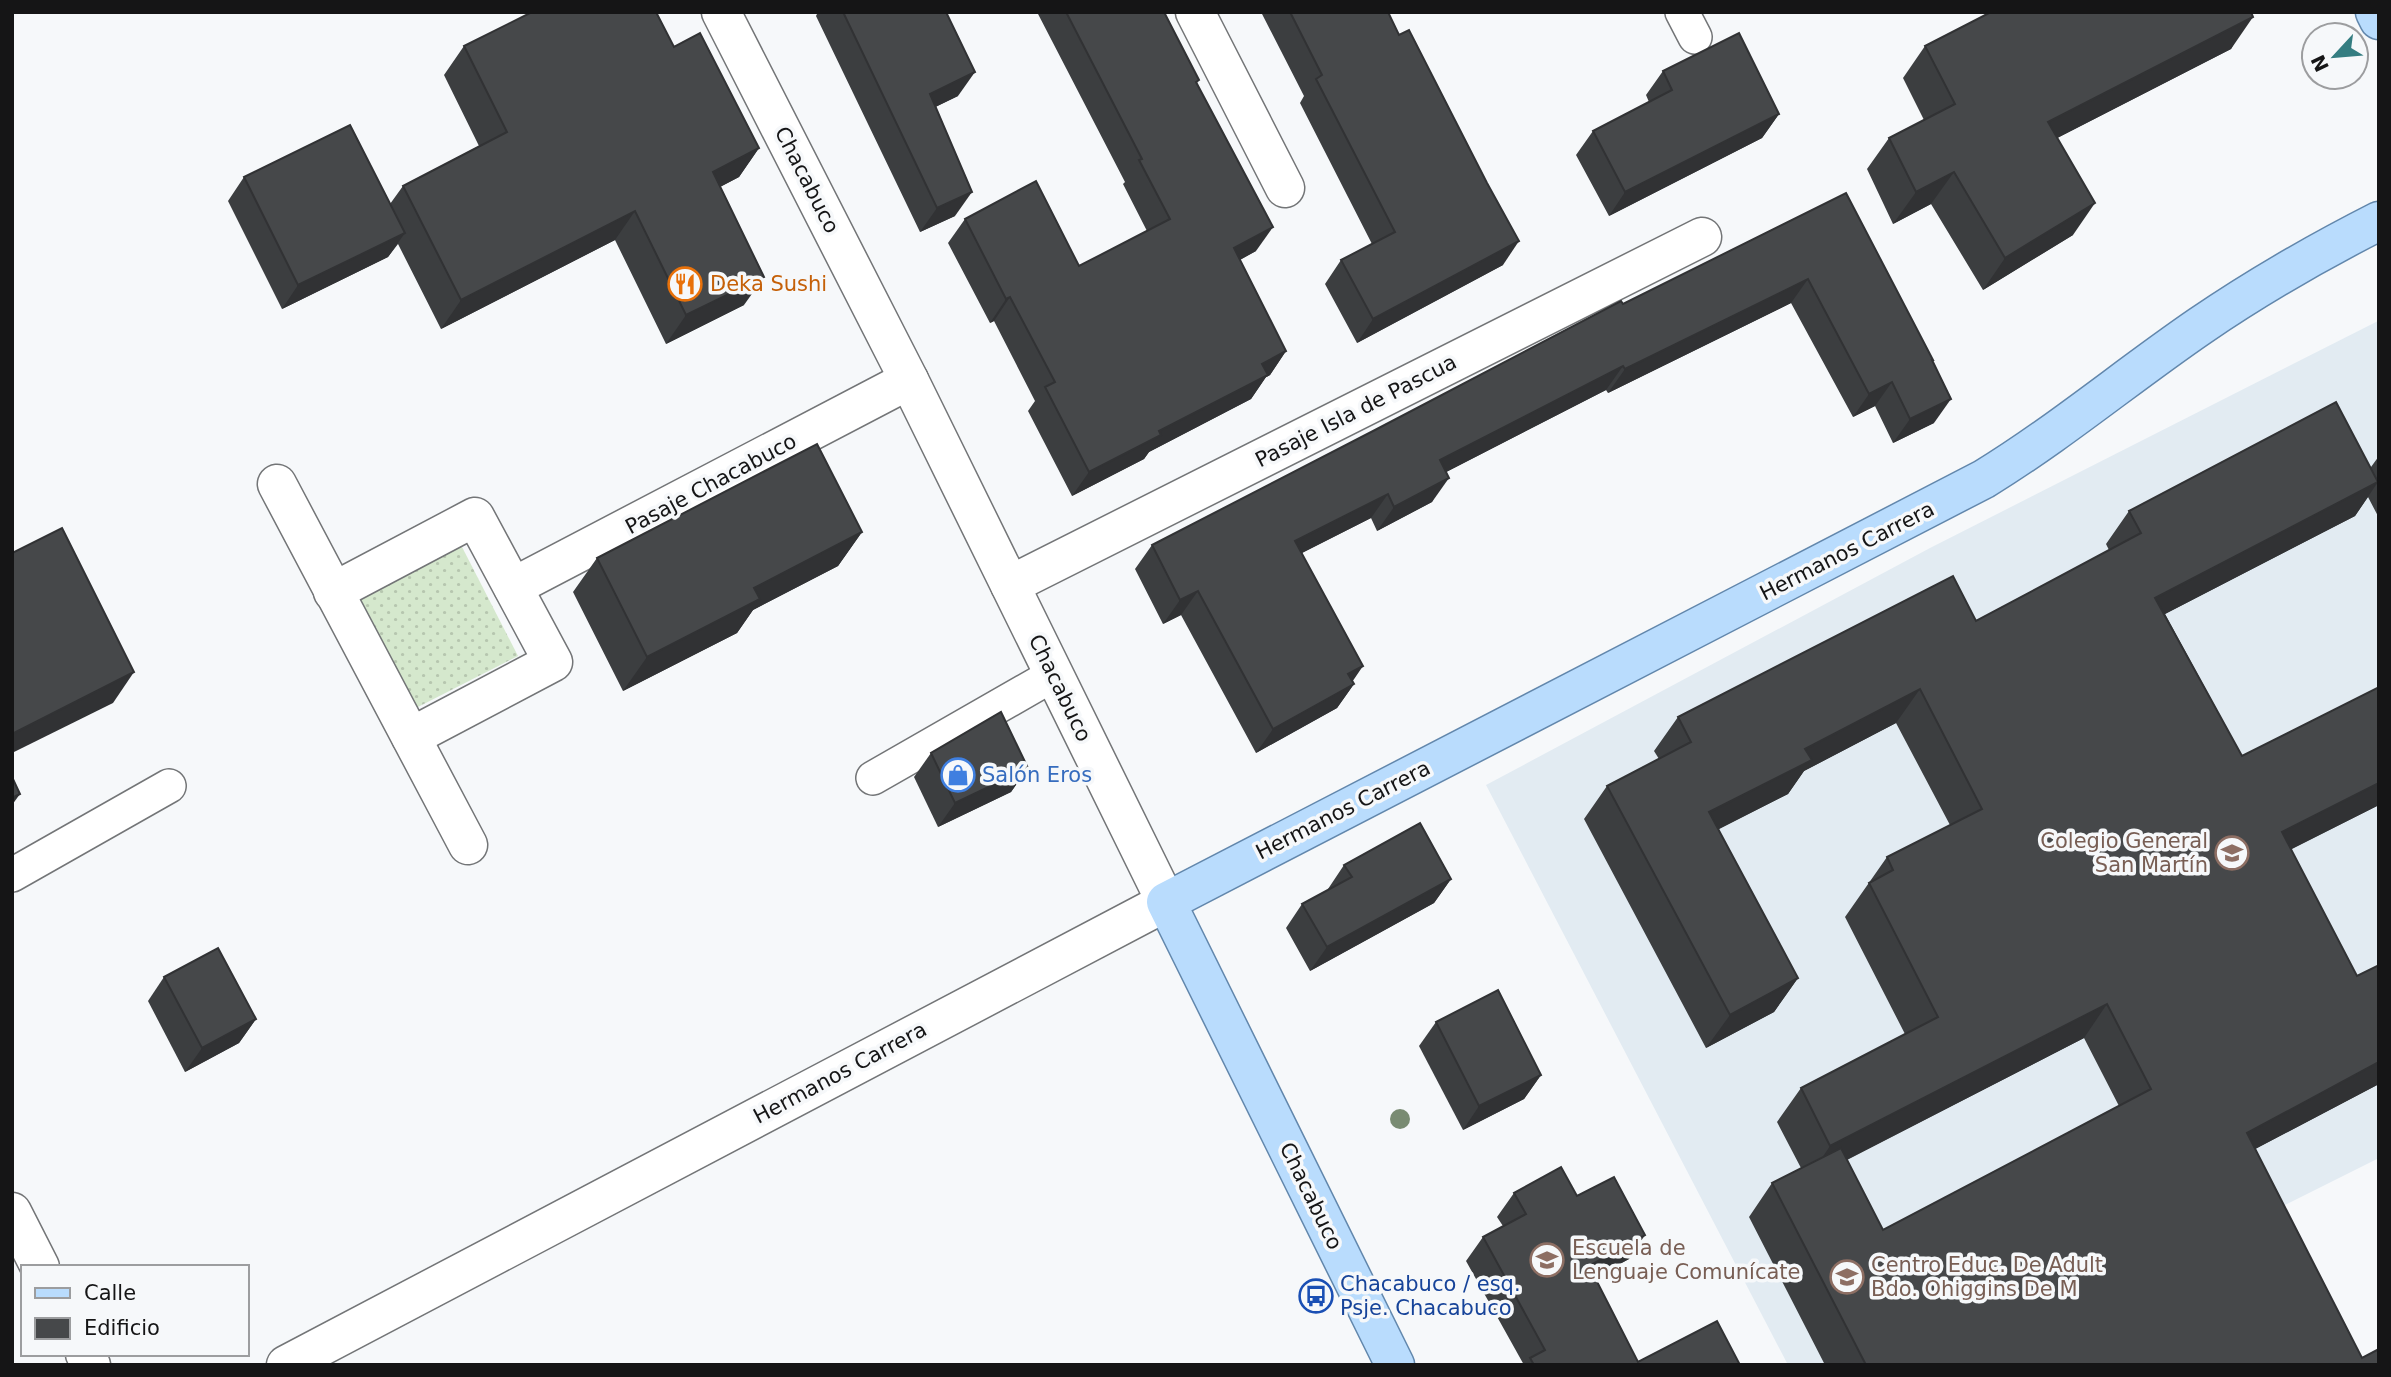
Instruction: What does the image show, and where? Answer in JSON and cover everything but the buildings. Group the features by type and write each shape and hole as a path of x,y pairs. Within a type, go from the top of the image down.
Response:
{"main road":[{"path":"2375,12 2379,20"},
{"name":"Hermanos Carrera","path":"1166,902 1984,480 2074,420 2158,356 2263,285 2379,221"},
{"name":"Chacabuco","path":"1166,902 1395,1365"}],"street":[{"name":"Chacabuco","path":"721,12 909,380 1166,902"},
{"path":"1195,12 1285,188"},
{"name":"Pasaje Isla de Pascua","path":"1010,585 1702,237"},
{"name":"Pasaje Chacabuco","path":"513,587 909,380"},
{"path":"276,484 468,845"},
{"path":"334,592 475,517 513,587 552,662 411,737"},
{"name":"Hermanos Carrera","path":"286,1365 1166,902"},
{"path":"12,1212 39,1265"}],"lane":[{"path":"873,778 1052,675"},
{"path":"12,875 169,786"}],"shaded area":[{"path":"2378,321 2379,1158 2267,1214 2343,1365 1788,1365 1486,785 1930,548"}],"green space":[{"path":"461,545 518,656 414,709 357,598"}],"place":[{"name":"Deka Sushi","path":"685,284"},
{"name":"Salón Eros","path":"958,775"},
{"name":"Colegio General San Martín","path":"2232,853"},
{"name":"Escuela de Lenguaje Comunícate","path":"1547,1260"},
{"name":"Centro Educ. De Adult Bdo. Ohiggins De M","path":"1847,1277"},
{"name":"Chacabuco / esq. Psje. Chacabuco","path":"1316,1296"}]}
